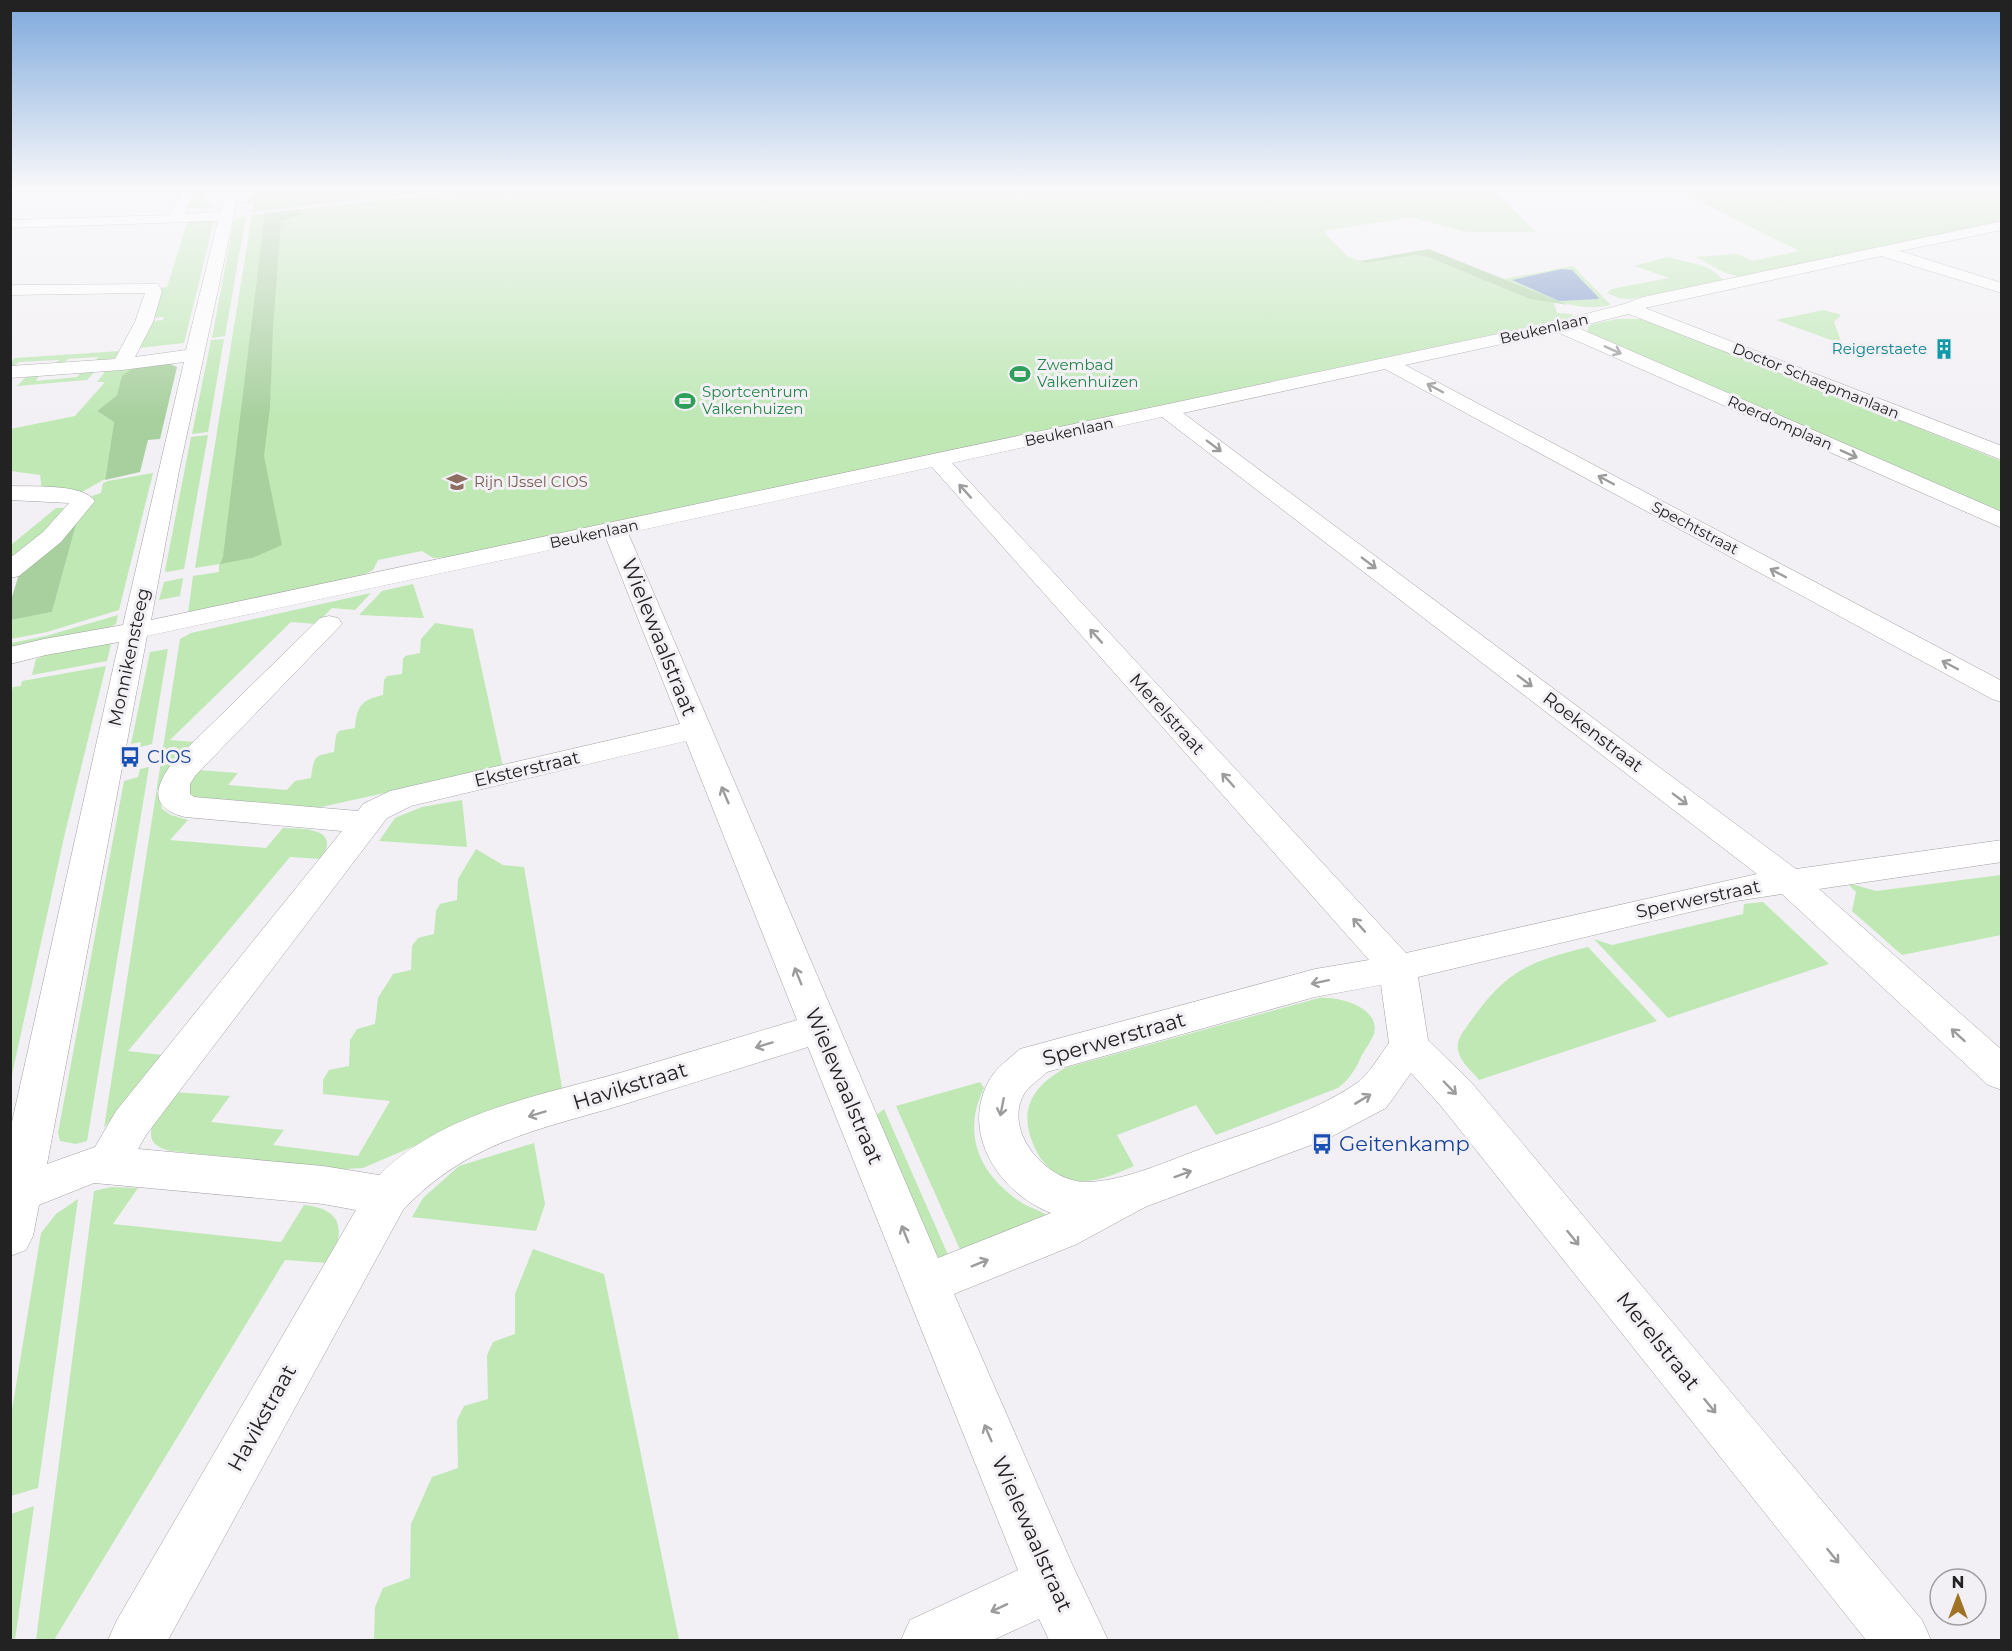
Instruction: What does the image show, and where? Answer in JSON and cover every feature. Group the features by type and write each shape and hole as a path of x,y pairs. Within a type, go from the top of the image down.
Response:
{"street":[{"name":"Monnikensteeg","path":"10,1236 168,471 215,264"},
{"name":"Beukenlaan","path":"10,656 44,646 135,631 1167,411 1559,326 1630,308 1643,302 1821,264"},
{"path":"1924,264 2001,288"},
{"path":"10,290 152,288 154,291 144,322 122,364"},
{"name":"Doctor Schaepmanlaan","path":"1630,308 2001,454"},
{"name":"Roerdomplaan","path":"1559,326 2001,521"},
{"path":"10,372 195,356"},
{"name":"Spechtstraat","path":"1388,363 2001,693"},
{"name":"Roekenstraat","path":"1167,411 1789,881 2001,1074"},
{"name":"Merelstraat","path":"936,460 1398,968"},
{"path":"10,493 73,496 83,501 52,537 10,571"},
{"name":"Wielewaalstraat","path":"614,529 926,1284 1052,1584 1079,1641"},
{"path":"329,624 184,769 173,783 173,793 176,801 185,807 364,822"},
{"name":"Eksterstraat","path":"364,822 375,811 401,798 697,729"},
{"path":"107,1165 131,1123 364,822"},
{"name":"Sperwerstraat","path":"1129,1194 1092,1202 1065,1199 1036,1186 1018,1169 1002,1135 1000,1114 1006,1090 1034,1060 1315,983 1398,968 1736,890 2001,851"},
{"path":"1398,968 1408,1046"},
{"name":"Havikstraat","path":"137,1641 387,1196 400,1180 435,1154 505,1124 820,1028"},
{"name":"Merelstraat","path":"1408,1046 1456,1094 1902,1641"},
{"name":"Sperwerstraat","path":"926,1284 1061,1230 1129,1194 1312,1127 1371,1096 1408,1046"},
{"path":"18,1194 92,1165 107,1165 323,1185 387,1196"},
{"path":"930,1641 1052,1584"}],"green space":[{"path":"174,264 203,264 184,343 139,348 152,321 163,320 164,317 153,318 161,288 167,287"},
{"path":"226,264 238,264 225,336 212,338"},
{"name":"Sportcentrum Valkenhuizen","path":"244,264 1454,264 1554,303 1557,313 1571,314 1575,317 451,557 433,558 422,551 378,560 373,570 359,577 188,613 193,576 219,572 219,564 195,568"},
{"path":"259,264 278,264 270,407 264,456 282,545 252,558 220,564 223,557"},
{"path":"1445,264 1466,264 1568,305 1530,299"},
{"path":"1698,264 1712,270 1723,280 1631,299 1619,298 1607,293 1611,289 1670,278 1634,266"},
{"path":"1709,264 1801,264 1740,277 1723,272"},
{"path":"1573,266 1611,305 1583,307 1556,301 1504,279"},
{"path":"1824,310 1841,315 1834,322 1842,344 1776,320"},
{"path":"1617,319 1646,319 2001,461 2001,516 1583,332 1588,331 1588,325"},
{"path":"224,339 208,432 192,434 211,340"},
{"path":"121,351 116,357 106,362 94,363 98,357 68,359 62,365 53,366 59,360 19,362 11,369 11,362 15,358"},
{"path":"168,363 177,367 160,439 148,440 140,472 105,480 114,422 97,411 117,395 122,376 136,366"},
{"path":"136,366 120,387 117,395 97,411 114,422 105,479 82,492 42,489 40,475 11,471 10,429 75,416 105,382 97,382 107,369"},
{"path":"96,370 87,380 17,386 28,375 40,374 36,381 77,377 83,371"},
{"path":"208,435 184,569 167,572 165,571 191,437"},
{"path":"153,473 119,610 47,632 11,639 11,620 52,612 77,521 93,503 92,496 101,493 103,483"},
{"path":"56,508 68,508 39,538 11,561 11,545"},
{"path":"77,521 52,612 11,620 11,600 20,571"},
{"path":"183,578 180,596 159,600 164,582"},
{"path":"413,584 424,618 359,615 382,591"},
{"path":"371,593 355,610 332,608 316,624 291,622 170,740 196,742 170,769 157,791 162,809 171,815 188,820 170,840 266,848 283,828 317,832 327,841 326,849 321,859 290,857 128,1051 163,1055 104,1128 180,639 191,633"},
{"path":"118,615 116,624 105,630 11,648 11,643 46,636"},
{"path":"435,623 473,629 503,767 321,807 306,808 197,799 190,794 188,788 193,775 198,770 238,773 228,785 287,790 295,781 311,778 314,762 318,756 334,752 336,735 339,731 355,728 361,705 383,695 384,680 387,676 402,674 403,659 405,656 420,653 421,639"},
{"path":"108,642 111,644 107,661 32,675 36,659 42,657 43,651"},
{"path":"168,649 152,744 140,747 141,742 131,744 150,652"},
{"path":"106,666 65,833 11,1079 11,694 13,687 21,686 22,681"},
{"path":"149,767 87,1141 76,1144 60,1141 58,1133 124,781 138,777 140,769"},
{"path":"462,800 467,847 379,841 395,818 422,807"},
{"path":"476,849 503,865 524,867 563,1093 470,1122 363,1168 343,1169 171,1151 159,1147 153,1141 151,1134 153,1126 174,1092 230,1096 211,1122 284,1130 273,1145 358,1156 390,1101 323,1094 323,1080 329,1070 349,1066 350,1040 357,1029 375,1024 378,998 393,974 411,970 412,946 418,938 434,934 436,911 440,904 457,900 458,879"},
{"path":"2001,875 2001,935 1902,955 1852,911 1856,892 1849,885 1876,891"},
{"path":"1763,902 1829,964 1668,1018 1594,939 1612,945 1743,914 1744,904"},
{"path":"1588,947 1657,1021 1479,1080 1461,1058 1458,1046 1463,1032 1483,1004 1508,979 1520,971 1549,958"},
{"path":"1319,998 1337,999 1356,1005 1365,1010 1374,1025 1374,1034 1355,1069 1338,1088 1216,1135 1196,1105 1117,1135 1134,1166 1102,1178 1085,1181 1067,1179 1054,1172 1039,1156 1028,1126 1030,1103 1043,1084 1065,1068"},
{"path":"980,1082 984,1088 977,1105 974,1122 975,1138 985,1167 1007,1192 1022,1203 1047,1215 962,1254 896,1106"},
{"path":"884,1109 949,1257 940,1258 933,1255 874,1117"},
{"path":"534,1143 545,1204 536,1231 412,1217 423,1198 459,1166"},
{"path":"111,1187 138,1188 113,1224 281,1242 304,1205 327,1211 338,1224 339,1232 334,1252 328,1263 285,1260 54,1640 36,1640 94,1191"},
{"path":"78,1199 38,1488 11,1496 11,1416 41,1233 56,1214"},
{"path":"533,1249 604,1274 679,1640 374,1640 375,1607 383,1588 410,1578 411,1524 432,1477 458,1468 457,1420 464,1406 488,1399 487,1355 493,1342 515,1334 515,1294"},
{"path":"34,1506 15,1640 11,1640 11,1514"}],"water":[{"path":"1562,269 1572,270 1599,298 1559,301 1512,280"}],"place":[{"name":"Reigerstaete","path":"1944,349"},
{"name":"Zwembad Valkenhuizen","path":"1020,374"},
{"name":"Sportcentrum Valkenhuizen","path":"685,401"},
{"name":"Rijn IJssel CIOS","path":"457,482"},
{"name":"CIOS","path":"130,757"},
{"name":"Geitenkamp","path":"1322,1144"}]}
